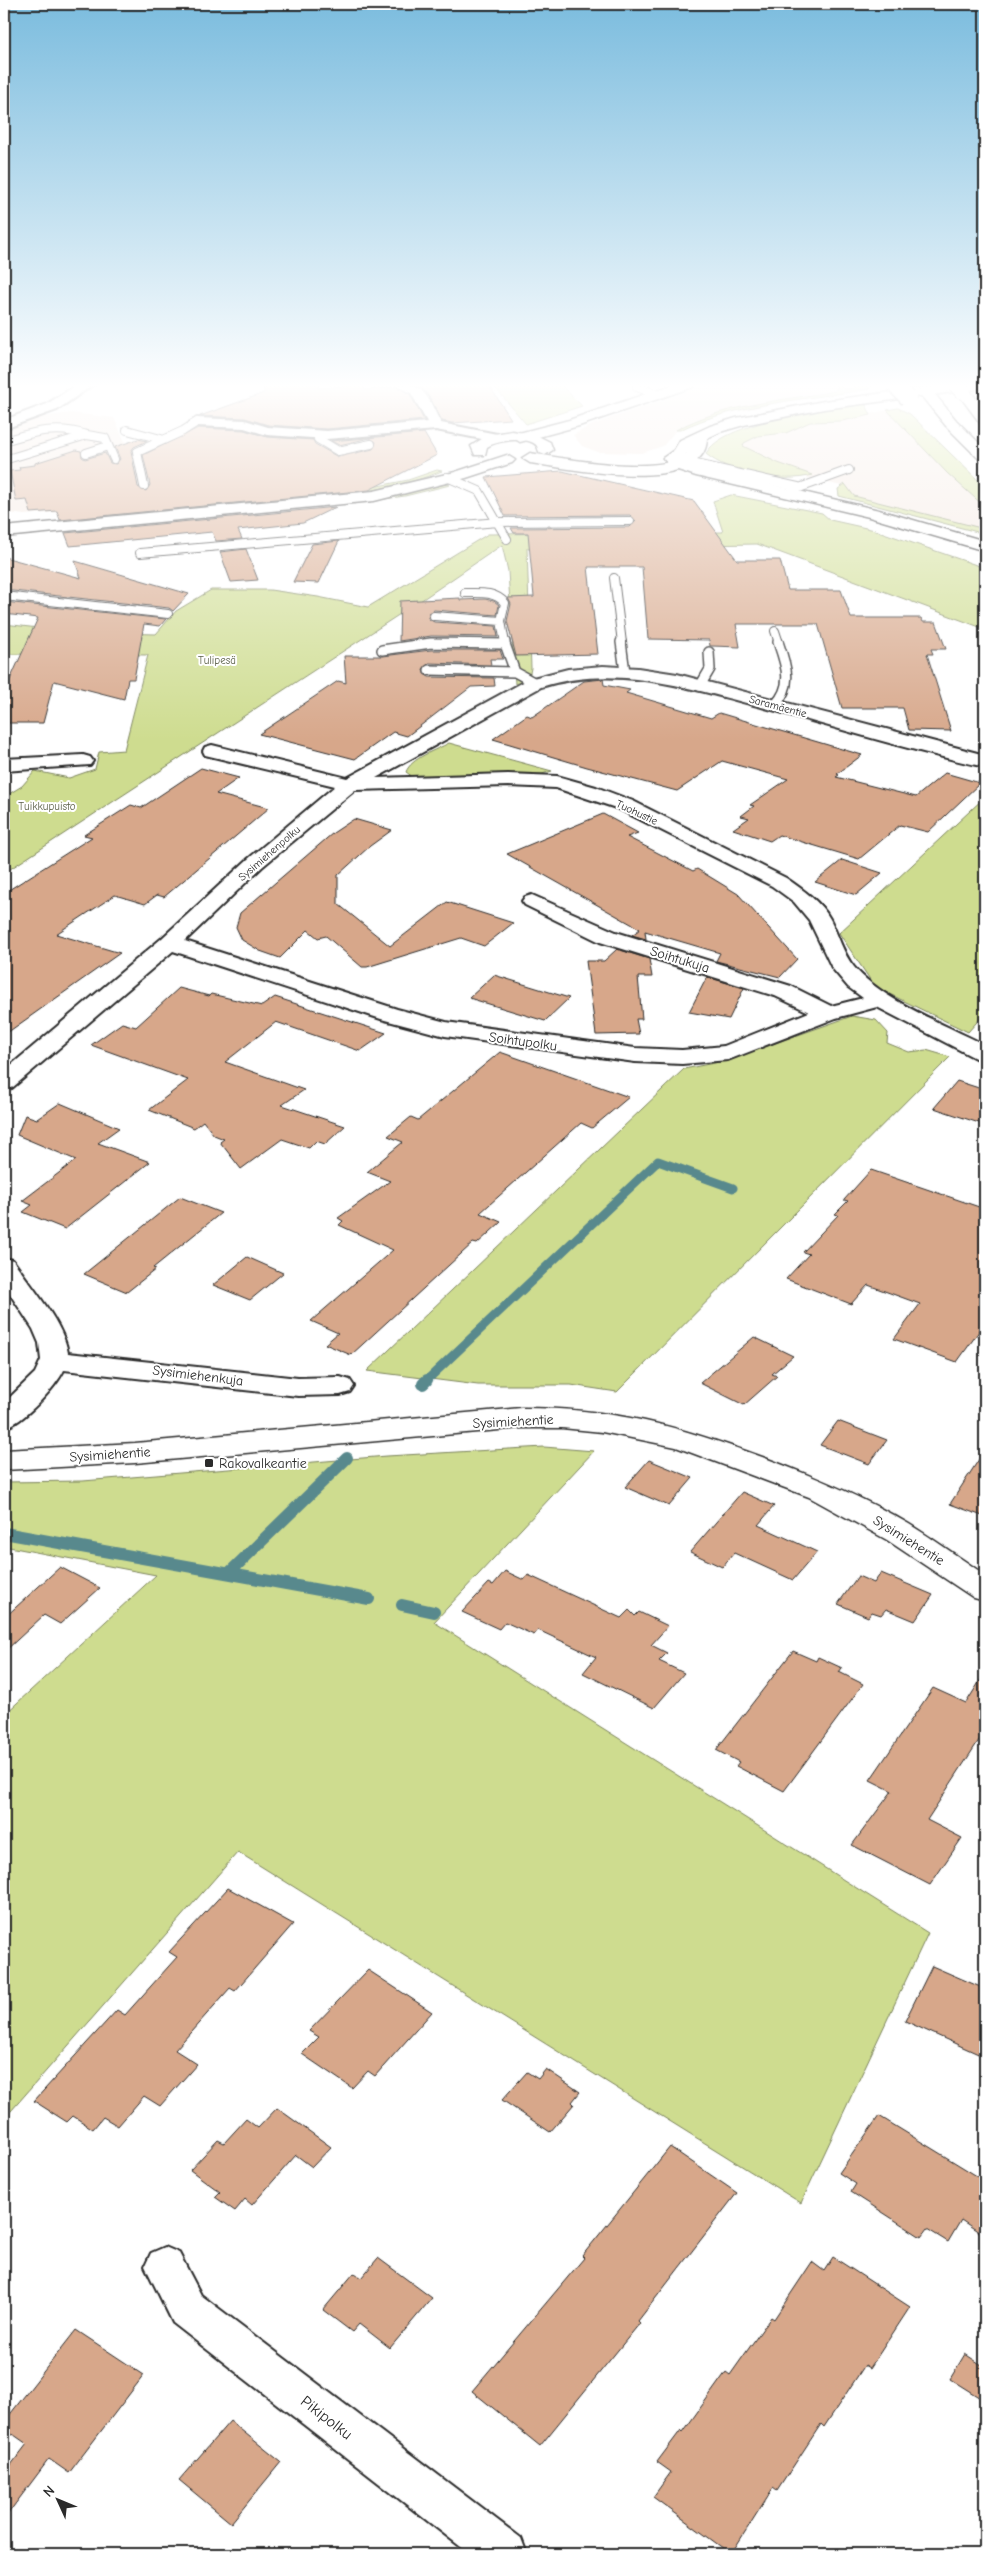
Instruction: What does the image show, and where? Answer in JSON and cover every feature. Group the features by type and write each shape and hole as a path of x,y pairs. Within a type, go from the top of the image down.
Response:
{"main road":[{"path":"4,532 78,523 295,503"},
{"path":"840,503 985,546"},
{"path":"4,525 78,523"},
{"name":"Sysimiehentie","path":"4,1460 134,1453 521,1418 562,1418 602,1422 649,1430 686,1440 820,1490 898,1532 985,1590"}],"street":[{"name":"Saramäentie","path":"567,674 625,672 658,675 985,761"},
{"name":"Sysimiehenpolku","path":"4,1083 170,943 255,863 350,784 536,682 567,674"},
{"name":"Tuohustie","path":"212,751 350,784 508,780 557,782 589,791 626,806 779,882 802,898 819,918 843,968 856,982 880,1000 985,1054"},
{"path":"4,765 84,761"},
{"name":"Soihtukuja","path":"532,901 608,937 784,991 828,1013"},
{"name":"Soihtupolku","path":"170,943 389,1014 445,1029 635,1055 682,1057 728,1054 828,1013 880,1000"},
{"path":"4,1420 47,1378 55,1360 53,1343 46,1329 7,1276"},
{"name":"Sysimiehenkuja","path":"55,1360 298,1387 340,1386"},
{"name":"Pikipolku","path":"165,2266 187,2309 505,2554"}],"lane":[{"path":"487,503 507,538"},
{"path":"140,554 498,522 630,521"},
{"path":"614,578 625,672"},
{"path":"465,593 488,593 500,596 506,602 501,621 505,644 515,672"},
{"path":"4,596 168,614"},
{"path":"434,616 501,621"},
{"path":"774,632 789,679 784,698 775,705"},
{"path":"382,650 431,643 505,644"},
{"path":"700,686 710,669 709,652"},
{"path":"429,670 515,672 536,682"}],"shaded area":[{"path":"4,503 123,503 124,507 24,515 4,512"},
{"path":"883,503 981,503 985,507 985,529"}],"green space":[{"path":"209,503 245,503 78,518 72,517"},
{"path":"326,503 348,503 175,521 174,519"},
{"path":"714,503 773,503 822,513 830,520 875,530 985,568 985,629 757,544 527,548 531,668 529,678 515,684 508,571 502,545 426,597 4,873 4,797 22,786 35,771 69,778 95,769 99,752 124,750 148,655 4,654 4,624 73,632 156,634 176,611 211,590 270,590 368,607 488,534 723,532"},
{"path":"867,503 883,503 985,529 985,534"},
{"path":"449,743 552,771 542,774 413,777 406,772 418,759"},
{"path":"985,797 985,1013 968,1032 875,987 839,933"},
{"path":"852,1016 876,1020 888,1033 887,1043 909,1052 926,1050 950,1057 617,1392 571,1385 478,1385 367,1371 684,1069 724,1061"},
{"path":"544,1447 594,1451 434,1622 928,1933 801,2203 238,1852 4,2119 4,1715 156,1575 4,1546 4,1482 83,1481 387,1456"}],"building":[{"path":"28,503 231,503 60,520 57,511 31,513"},
{"path":"499,503 696,503 737,560 780,560 788,590 841,590 851,618 921,618 923,622 936,622 946,649 931,649 933,654 927,654 951,731 909,730 903,708 842,708 818,624 736,624 740,647 710,646 709,640 648,639 642,567 588,567 598,654 516,656 507,621 511,604 508,598 534,597 528,533 514,533 511,528 630,527 636,521 630,515 505,516"},
{"path":"336,507 303,523 238,530 242,539 216,541 212,532 70,546 65,533"},
{"path":"339,541 319,583 293,582 312,544"},
{"path":"246,549 258,580 231,582 220,552"},
{"path":"4,557 81,578 75,561 189,594 173,611 169,608 4,590"},
{"path":"460,598 460,600 485,599 494,601 499,605 497,615 434,610 429,613 429,619 434,622 496,626 498,637 431,636 399,641 400,601"},
{"path":"4,602 166,619 160,626 144,624 134,679 128,679 124,699 54,681 43,723 4,723 4,693 38,618 4,614"},
{"path":"431,650 500,650 503,659 490,659 491,665 429,663 423,669 424,674 429,677 494,678 495,686 471,687 407,736 393,732 355,759 259,734 338,681 346,683 344,656 383,656"},
{"path":"603,679 604,685 630,690 626,693 711,718 719,713 862,755 837,774 839,775 836,777 916,797 945,773 980,783 928,832 900,825 859,859 779,835 770,841 733,829 749,818 741,816 754,806 750,805 788,779 722,761 677,791 493,739 527,715 532,717 584,681"},
{"path":"201,768 239,778 216,794 269,808 164,897 157,895 145,904 115,895 56,934 120,953 4,1035 4,893 92,837 84,835 131,805 141,808"},
{"path":"603,814 638,833 627,837 693,871 697,869 738,894 797,959 780,977 716,961 720,953 645,931 646,939 632,935 640,929 507,854"},
{"path":"354,819 392,830 370,846 338,875 338,904 390,946 447,902 513,923 484,946 461,938 367,967 362,967 326,936 318,938 308,930 280,958 260,951 242,940 236,927 240,913 333,833"},
{"path":"842,860 882,873 856,895 815,882"},
{"path":"617,949 649,959 652,977 638,977 642,1019 636,1019 639,1034 596,1035 586,961 604,961"},
{"path":"494,975 569,998 545,1021 469,998"},
{"path":"707,977 744,988 729,1019 689,1012"},
{"path":"179,988 262,1006 275,997 386,1033 360,1051 276,1022 225,1062 304,1090 282,1105 345,1126 325,1144 316,1141 309,1148 282,1139 241,1169 220,1142 224,1139 214,1135 203,1121 194,1128 149,1110 188,1080 91,1045 122,1023 136,1027"},
{"path":"500,1052 629,1097 592,1128 581,1123 480,1213 501,1222 477,1244 473,1243 351,1355 325,1344 338,1333 311,1321 393,1250 339,1225 343,1221 338,1218 390,1181 367,1172 403,1142 388,1136 411,1117 418,1120"},
{"path":"957,1081 985,1090 985,1125 934,1108"},
{"path":"60,1103 119,1128 98,1143 150,1162 65,1229 23,1212 32,1205 22,1201 76,1160 17,1135 25,1115 37,1119"},
{"path":"871,1170 985,1209 985,1323 957,1362 894,1339 920,1304 868,1285 851,1304 786,1279 809,1254 803,1252 838,1215 835,1214 848,1201 844,1200"},
{"path":"180,1197 221,1213 153,1268 156,1269 127,1292 84,1274"},
{"path":"247,1257 283,1273 250,1300 213,1285"},
{"path":"754,1337 793,1356 772,1374 777,1376 744,1405 700,1383"},
{"path":"838,1421 887,1440 869,1464 820,1445"},
{"path":"985,1450 985,1517 950,1504"},
{"path":"649,1460 693,1478 669,1506 625,1487"},
{"path":"742,1492 774,1506 758,1525 817,1552 793,1580 734,1553 722,1567 690,1552"},
{"path":"60,1567 100,1588 60,1624 44,1615 4,1652 4,1618"},
{"path":"505,1571 524,1580 528,1575 621,1618 629,1610 635,1616 639,1612 668,1626 651,1645 667,1653 659,1661 684,1673 654,1708 583,1673 596,1657 538,1630 534,1635 505,1622 499,1629 462,1612 489,1583 493,1585"},
{"path":"881,1573 933,1595 915,1621 886,1609 881,1615 872,1612 868,1617 838,1604 858,1576 874,1583"},
{"path":"793,1651 816,1661 818,1657 842,1668 839,1672 863,1684 784,1791 736,1766 739,1762 716,1750"},
{"path":"985,1673 985,1731 927,1820 962,1838 930,1885 852,1845 892,1791 870,1780 933,1688 966,1703"},
{"path":"228,1888 293,1924 235,1991 230,1988 175,2050 197,2064 160,2106 144,2096 118,2126 103,2117 93,2129 73,2116 67,2122 34,2101 117,2010 125,2015 177,1957 169,1952"},
{"path":"932,1966 985,1989 985,2057 905,2021"},
{"path":"368,1970 432,2012 375,2076 368,2071 352,2088 302,2054 319,2037 309,2031"},
{"path":"546,2069 580,2092 572,2102 574,2104 550,2132 502,2100 527,2072 538,2079"},
{"path":"277,2108 331,2147 312,2167 296,2155 252,2205 245,2199 235,2211 215,2197 220,2192 190,2170 218,2140 224,2143 246,2119 258,2128"},
{"path":"879,2116 985,2181 985,2236 961,2220 948,2242 927,2229 921,2237 851,2192 856,2184 839,2173"},
{"path":"670,2147 737,2193 638,2321 640,2323 540,2446 472,2391 584,2258 582,2256"},
{"path":"833,2257 910,2307 870,2368 865,2365 824,2427 821,2424 777,2491 773,2488 731,2554 653,2497 671,2472 657,2462 681,2430 683,2432 726,2372 730,2375 771,2317 774,2319 812,2262 824,2271"},
{"path":"378,2258 432,2298 390,2348 359,2324 352,2332 323,2310 354,2273 361,2278"},
{"path":"76,2330 144,2375 69,2473 49,2459 4,2519 4,2474 27,2444 4,2428 4,2422"},
{"path":"965,2354 985,2367 985,2401 950,2379"},
{"path":"230,2421 281,2462 231,2523 179,2480"}],"waterway":[{"path":"426,1381 658,1161 733,1188"},
{"path":"423,1384 426,1381"},
{"path":"229,1573 347,1458"},
{"path":"4,1533 369,1599"},
{"path":"402,1605 434,1612"}],"place":[{"name":"Rakovalkeantie","path":"209,1463"}],"park label":[{"name":"Tulipesä","path":"217,660"},
{"name":"Tuikkupuisto","path":"47,806"}]}
